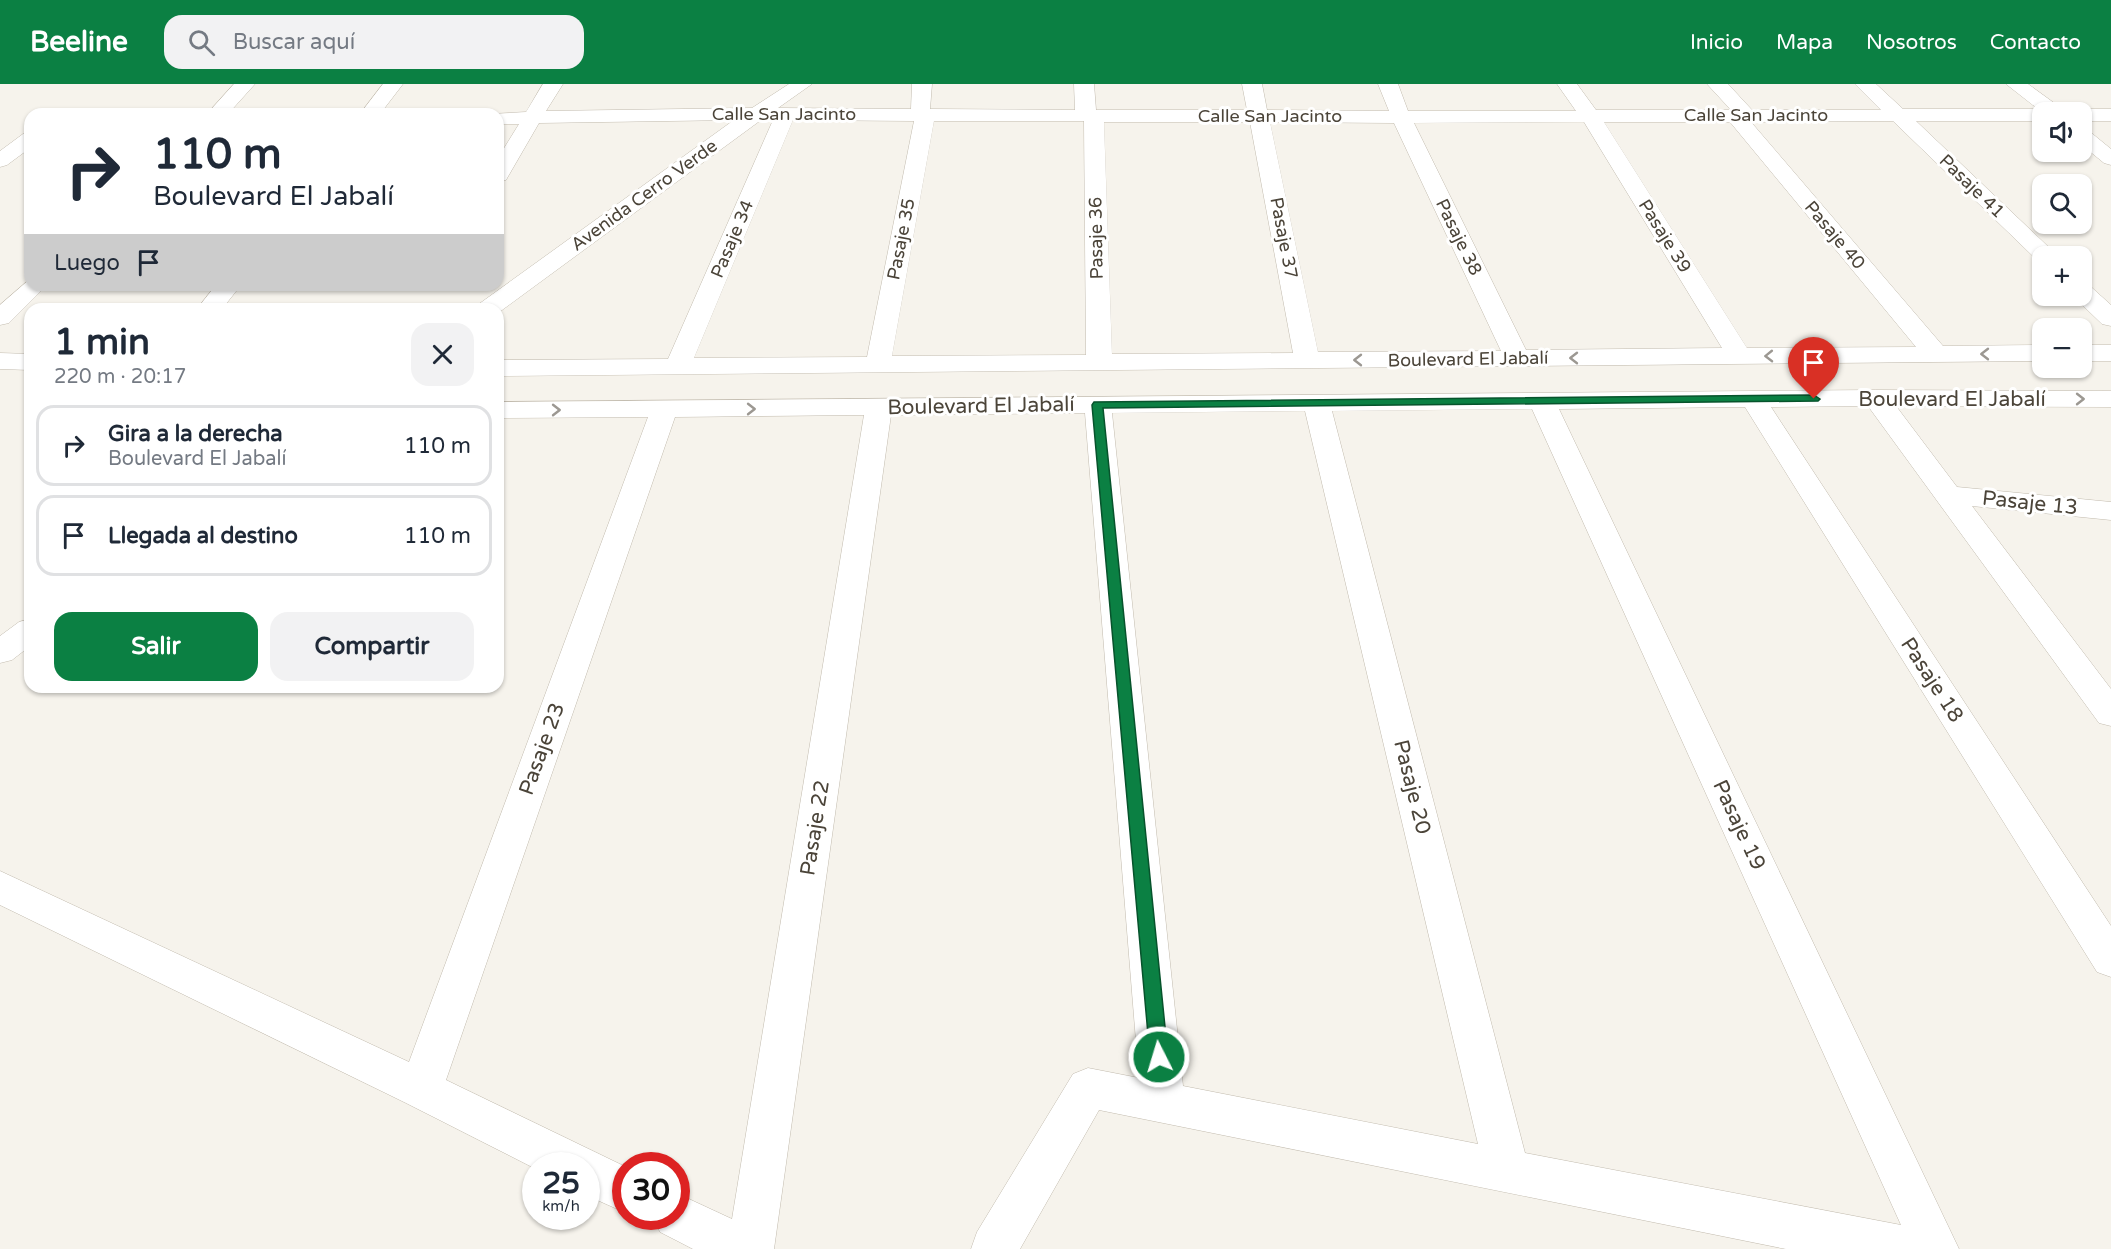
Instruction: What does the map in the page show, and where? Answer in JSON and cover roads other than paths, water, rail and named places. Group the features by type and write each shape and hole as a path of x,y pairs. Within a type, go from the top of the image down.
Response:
{"street":[{"path":"223,108 245,84"},
{"path":"375,108 393,84"},
{"path":"504,165 553,84"},
{"name":"Avenida Cerro Verde","path":"496,303 756,114 802,84"},
{"name":"Pasaje 35","path":"878,364 922,114 922,84"},
{"name":"Pasaje 36","path":"1083,84 1089,115 1099,362"},
{"name":"Pasaje 37","path":"1252,84 1307,360"},
{"name":"Pasaje 38","path":"1388,84 1401,117 1517,358"},
{"name":"Pasaje 39","path":"1567,84 1590,116 1740,357"},
{"name":"Pasaje 40","path":"1717,84 1936,354"},
{"name":"Pasaje 41","path":"1865,84 2036,246"},
{"path":"2016,84 2040,102"},
{"name":"Calle San Jacinto","path":"504,118 756,114 1401,117 2032,114"},
{"name":"Pasaje 34","path":"678,365 786,114"},
{"path":"2092,115 2111,115"},
{"path":"0,161 24,143"},
{"path":"2092,143 2111,159"},
{"path":"0,318 29,291"},
{"path":"214,303 224,291"},
{"path":"2092,301 2111,319"},
{"name":"Boulevard El Jabalí","path":"504,368 2032,353"},
{"path":"2092,353 2111,353"},
{"path":"0,361 24,362"},
{"path":"1876,398 2111,714"},
{"name":"Boulevard El Jabalí","path":"504,410 1876,398 2111,399"},
{"name":"Pasaje 18","path":"1753,399 2111,960"},
{"name":"Pasaje 19","path":"1542,401 1936,1249"},
{"name":"Pasaje 20","path":"1317,404 1507,1171"},
{"path":"1098,405 1163,1103"},
{"name":"Pasaje 22","path":"751,1249 879,408"},
{"name":"Pasaje 23","path":"421,1089 664,410"},
{"name":"Pasaje 13","path":"1948,495 2111,511"},
{"path":"0,652 24,634"},
{"path":"2078,670 2111,674"},
{"path":"0,887 547,1152"},
{"path":"994,1249 1088,1088 1875,1246"},
{"path":"690,1223 743,1249"}]}
